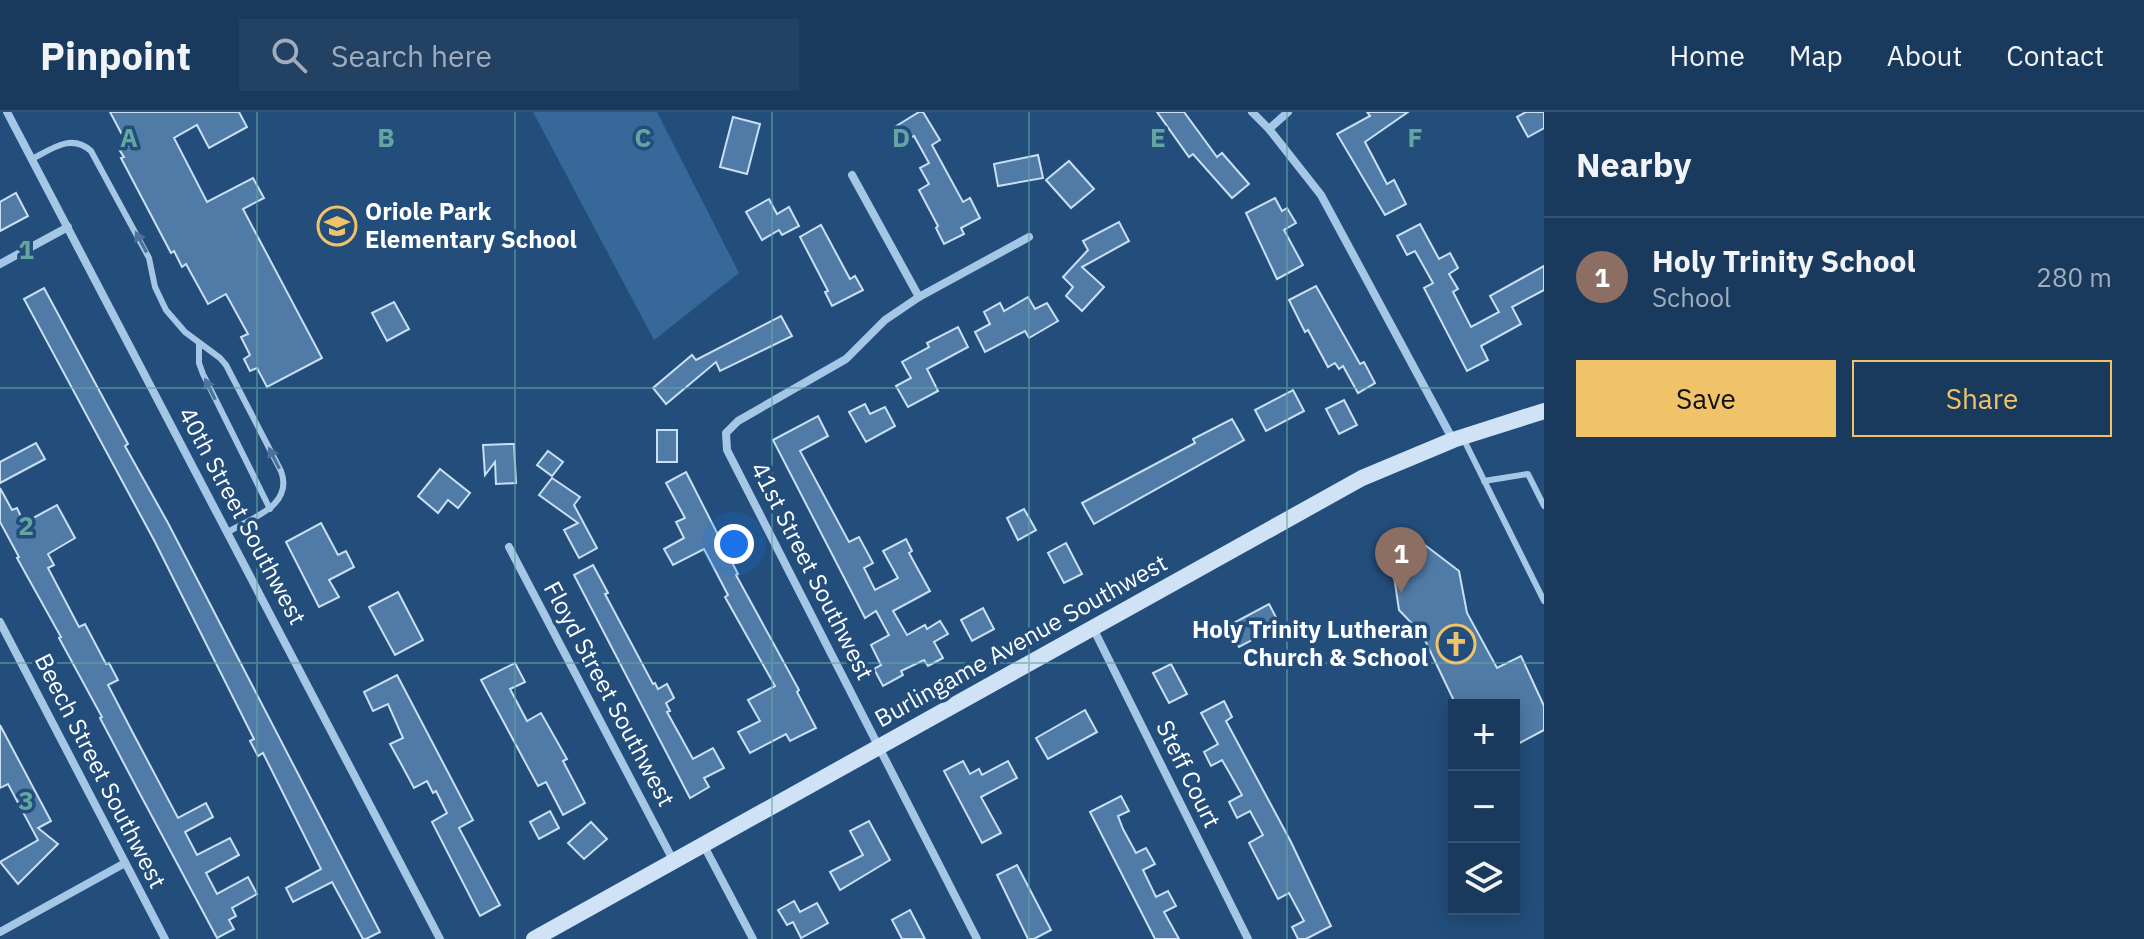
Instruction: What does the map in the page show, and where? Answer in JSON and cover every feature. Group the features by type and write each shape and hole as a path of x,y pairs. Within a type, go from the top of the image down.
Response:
{"street":[{"name":"40th Street Southwest","path":"7,112 440,939"},
{"path":"1252,112 1321,195 1457,439"},
{"path":"1269,129 1288,112"},
{"path":"852,175 919,297 1029,237"},
{"path":"0,264 68,227"},
{"name":"41st Street Southwest","path":"919,297 885,320 846,359 738,421 726,433 727,450 977,939"},
{"name":"Burlingame Avenue Southwest","path":"534,939 1362,478 1457,439 1544,411"},
{"name":"Floyd Street Southwest","path":"509,547 673,860"},
{"name":"Beech Street Southwest","path":"0,622 165,939"},
{"name":"Steff Court","path":"1093,628 1248,939"},
{"path":"703,843 753,939"},
{"path":"0,932 125,863"}],"lane":[{"path":"32,159 71,141 81,143 91,151 149,258 162,303 178,325 226,365 284,482 283,493 270,509 228,532"},
{"path":"199,345 199,363 203,374 270,509"},
{"path":"1457,439 1484,481 1544,601"},
{"path":"1484,481 1528,474 1544,506"}],"shaded area":[{"path":"533,112 657,112 739,273 654,340"}],"building":[{"path":"110,112 239,112 247,127 209,148 197,125 174,138 207,202 253,178 264,198 243,209 322,358 267,387 257,368 250,371 244,359 250,355 241,337 248,334 226,294 208,304 186,264 182,267 174,251 171,253 121,158 124,157 120,151 128,146"},
{"path":"923,112 940,140 932,145 963,202 970,198 980,218 961,228 964,234 944,244 919,190 929,184 920,168 929,163 914,136 902,143 893,128"},
{"path":"1157,112 1184,112 1217,157 1222,153 1249,184 1232,198 1193,154 1189,157"},
{"path":"1367,112 1408,112 1365,142 1387,184 1394,180 1406,204 1385,215 1337,134 1370,116"},
{"path":"1526,112 1544,112 1544,128 1528,137 1517,117"},
{"path":"733,117 760,124 747,174 720,167"},
{"path":"1038,155 1043,178 998,186 994,164"},
{"path":"1069,161 1094,189 1071,208 1046,180"},
{"path":"16,193 28,216 0,231 0,202"},
{"path":"1275,198 1282,211 1287,208 1296,223 1284,230 1303,265 1277,279 1246,213"},
{"path":"769,199 777,214 789,207 799,226 782,235 779,230 762,240 746,212"},
{"path":"1119,222 1129,241 1082,267 1104,287 1082,311 1066,296 1073,287 1063,277 1088,250 1083,241"},
{"path":"1420,224 1439,259 1450,253 1458,268 1449,274 1458,289 1453,292 1471,327 1499,312 1490,296 1544,266 1544,290 1512,307 1521,324 1481,346 1488,360 1467,371 1424,288 1433,283 1415,251 1407,255 1397,236"},
{"path":"821,225 850,279 855,276 863,290 832,306 825,292 828,291 800,237"},
{"path":"1316,286 1360,364 1364,362 1375,383 1358,393 1343,366 1339,369 1335,363 1328,367 1289,300"},
{"path":"44,288 380,932 363,939 332,882 293,902 286,888 321,869 263,753 258,756 250,741 254,739 155,542 24,299"},
{"path":"1028,297 1035,309 1047,303 1058,321 1029,338 1025,331 985,352 975,332 990,324 984,312 1000,303 1004,311"},
{"path":"394,302 409,329 387,341 372,313"},
{"path":"781,316 792,336 720,371 716,362 666,404 653,388 692,355 696,360"},
{"path":"958,327 968,347 927,369 938,391 908,407 896,386 911,378 902,362 929,347 927,343"},
{"path":"1293,390 1304,411 1266,431 1255,410"},
{"path":"1344,400 1357,425 1339,434 1326,409"},
{"path":"865,404 870,414 885,407 895,426 866,442 849,412"},
{"path":"818,416 828,436 800,451 849,542 859,537 873,563 864,568 875,590 898,578 883,551 906,539 912,551 909,553 930,591 893,611 907,635 940,621 948,634 934,642 943,658 928,666 924,660 901,671 903,675 883,686 874,669 881,665 871,645 889,635 876,611 865,618 773,440"},
{"path":"1232,419 1244,440 1094,524 1082,503 1195,443 1193,439"},
{"path":"657,430 677,430 677,462 657,462"},
{"path":"36,443 45,459 0,483 0,462"},
{"path":"514,444 516,483 496,484 495,462 485,475 483,445"},
{"path":"548,451 563,462 552,476 537,465"},
{"path":"440,469 470,493 458,508 448,500 438,513 418,496"},
{"path":"686,472 816,728 790,741 786,734 750,753 738,732 760,721 748,700 775,686 725,597 728,595 704,549 673,565 664,549 684,538 676,522 685,518 666,483"},
{"path":"552,478 580,497 574,505 597,548 579,558 564,530 578,523 539,495"},
{"path":"0,488 12,510 17,508 24,523 57,505 75,538 48,554 54,565 48,568 79,627 85,624 118,680 108,685 134,735 178,818 206,803 213,817 185,832 197,855 230,838 239,855 206,873 217,894 248,877 257,894 232,908 236,916 229,920 234,929 217,938 17,558 0,522"},
{"path":"1024,509 1036,530 1018,540 1007,518"},
{"path":"321,523 338,555 346,551 354,567 329,580 339,597 319,607 286,542"},
{"name":"Holy Trinity Lutheran Church & School","path":"1417,539 1459,571 1467,613 1497,668 1521,656 1544,706 1544,730 1520,743 1520,699 1453,699 1422,634 1399,610 1391,556"},
{"path":"1066,543 1082,574 1064,583 1048,553"},
{"path":"593,565 653,684 658,689 667,684 674,698 666,703 670,711 667,712 693,759 713,748 724,768 704,778 709,787 690,798 574,575"},
{"path":"398,592 423,640 395,655 369,607"},
{"path":"1269,604 1280,625 1239,647 1228,626"},
{"path":"983,608 994,629 972,641 961,620"},
{"path":"515,663 525,682 510,689 527,721 541,713 567,759 563,761 585,803 563,815 546,782 538,786 481,680"},
{"path":"1171,664 1187,694 1169,703 1153,673"},
{"path":"397,675 473,820 459,828 500,905 480,916 432,822 447,813 436,791 433,793 427,781 414,788 390,744 403,738 388,704 373,711 364,692"},
{"path":"1224,701 1232,717 1226,721 1291,842 1331,926 1306,939 1298,939 1292,927 1304,921 1289,893 1278,899 1249,843 1263,835 1250,811 1237,818 1229,802 1242,795 1222,760 1211,766 1204,752 1218,744 1201,713"},
{"path":"1085,710 1097,732 1048,759 1036,738"},
{"path":"0,725 51,821 38,828 58,844 18,884 0,862 38,840 8,784 0,788"},
{"path":"963,761 970,774 979,769 982,775 1008,761 1017,778 981,797 1001,833 982,843 944,771"},
{"path":"1121,796 1129,811 1118,816 1123,829 1136,853 1146,848 1155,864 1143,870 1156,897 1168,891 1176,906 1164,912 1179,939 1155,939 1090,812"},
{"path":"550,811 559,828 539,839 530,822"},
{"path":"869,821 890,860 840,890 830,872 863,855 850,831"},
{"path":"591,822 607,839 584,859 568,843"},
{"path":"1017,865 1051,930 1034,939 1028,939 997,875"},
{"path":"794,901 800,912 817,903 828,923 801,938 793,922 787,925 778,910"},
{"path":"910,910 925,939 902,939 892,920"}],"place":[{"name":"Oriole Park Elementary School","path":"337,226"},
{"name":"Holy Trinity School","path":"1401,593"},
{"name":"Holy Trinity Lutheran Church & School","path":"1456,644"}]}
